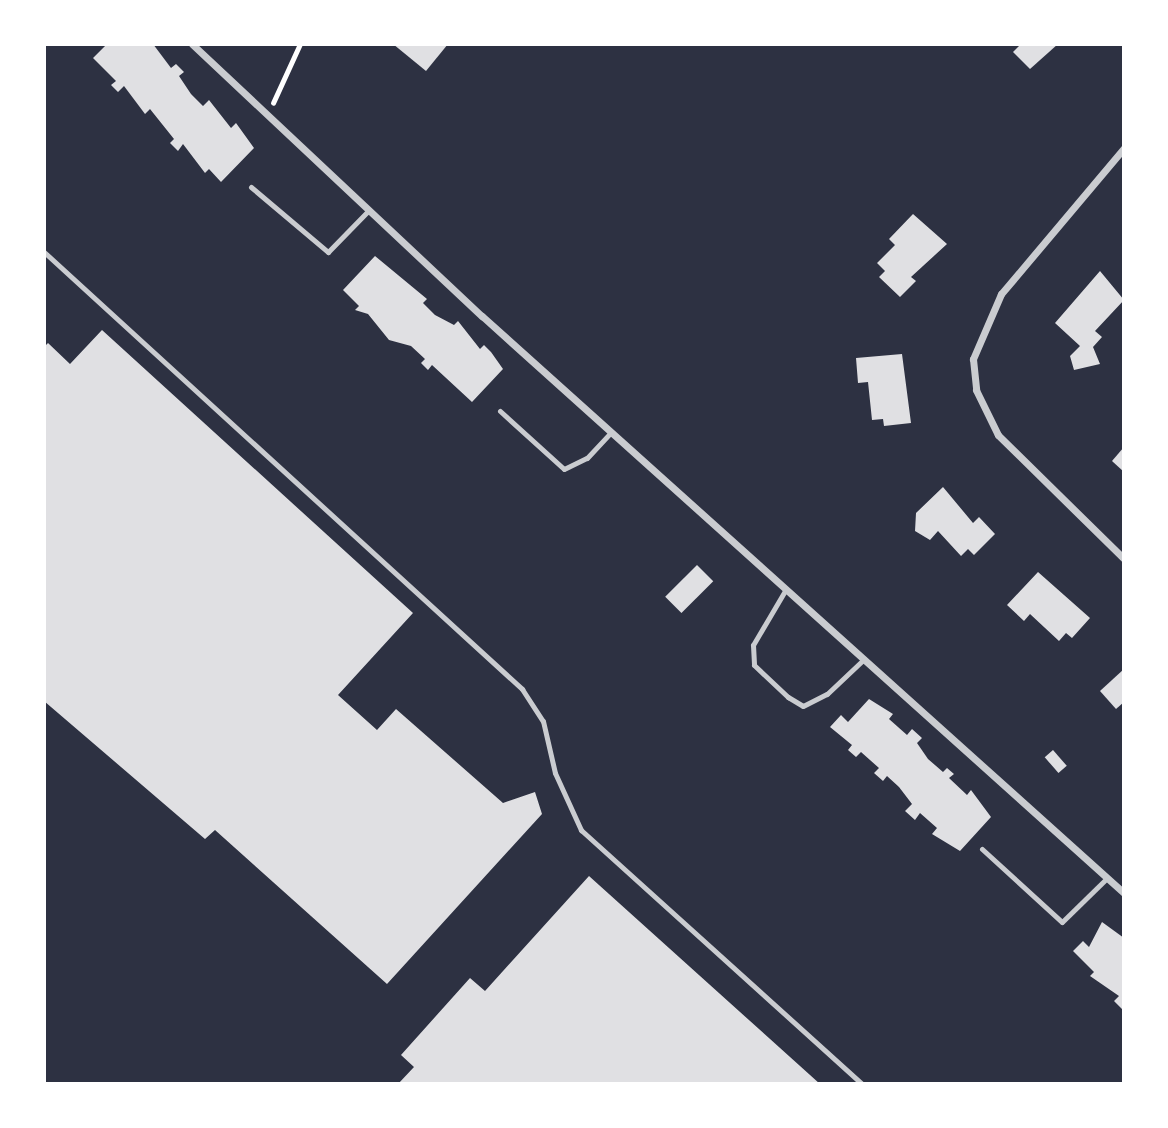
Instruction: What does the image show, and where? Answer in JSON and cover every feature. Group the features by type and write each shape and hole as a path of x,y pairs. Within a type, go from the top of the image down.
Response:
{"street":[{"path":"192,44 611,432 1124,893"},
{"path":"1124,148 1001,294 973,359 976,390 998,435 1124,559"}],"lane":[{"path":"251,187 328,252 369,210"},
{"path":"44,252 522,689 543,721 555,773 581,830 862,1084"},
{"path":"500,411 564,468 587,458 611,432"},
{"path":"786,589 753,645 754,665 788,697 803,706 827,694 864,659"},
{"path":"982,849 1062,922 1107,878"}],"path":[{"path":"266,113 297,62 300,44"}],"building":[{"path":"107,44 153,44 171,68 176,64 184,72 179,76 191,94 203,106 209,100 231,128 236,123 254,148 221,182 209,169 205,173 183,144 178,151 170,143 174,139 150,109 145,114 124,86 118,92 111,85 116,81 93,58"},
{"path":"393,44 448,44 426,71"},
{"path":"1021,44 1058,44 1030,69 1013,52"},
{"path":"913,214 947,244 911,277 916,281 900,297 879,277 885,271 877,263 895,245 889,239"},
{"path":"375,256 427,299 423,303 435,315 454,325 458,321 480,349 484,345 503,369 472,402 432,365 428,370 421,363 425,359 411,346 389,340 368,314 355,310 359,306 343,290"},
{"path":"1100,271 1124,300 1095,331 1102,337 1093,347 1100,364 1074,370 1070,356 1080,346 1055,323"},
{"path":"102,330 413,613 338,695 377,730 396,709 503,803 535,792 542,814 387,984 215,830 205,839 44,701 44,347 48,343 70,364"},
{"path":"902,354 911,423 884,426 883,419 872,420 868,382 858,383 856,358"},
{"path":"1124,447 1124,472 1112,461"},
{"path":"943,487 973,523 979,517 995,534 974,555 968,549 961,556 938,531 930,540 915,531 916,513"},
{"path":"697,565 713,581 681,613 665,597"},
{"path":"1038,572 1090,618 1072,638 1066,633 1059,641 1030,614 1024,621 1007,605"},
{"path":"1124,669 1124,702 1116,709 1100,691"},
{"path":"869,699 893,714 889,719 907,735 912,729 922,738 917,743 928,759 943,772 947,768 954,774 949,778 967,795 971,790 991,817 960,851 932,834 937,828 920,813 915,820 905,811 912,804 899,787 887,776 883,781 874,773 879,768 861,752 856,757 848,750 852,745 830,727 841,715 848,722"},
{"path":"1053,750 1067,766 1058,773 1045,757"},
{"path":"589,876 820,1084 398,1084 414,1067 401,1055 470,978 485,991"},
{"path":"1102,922 1124,938 1124,1011 1114,1001 1119,996 1090,976 1094,972 1073,951 1083,941 1089,947"}]}
